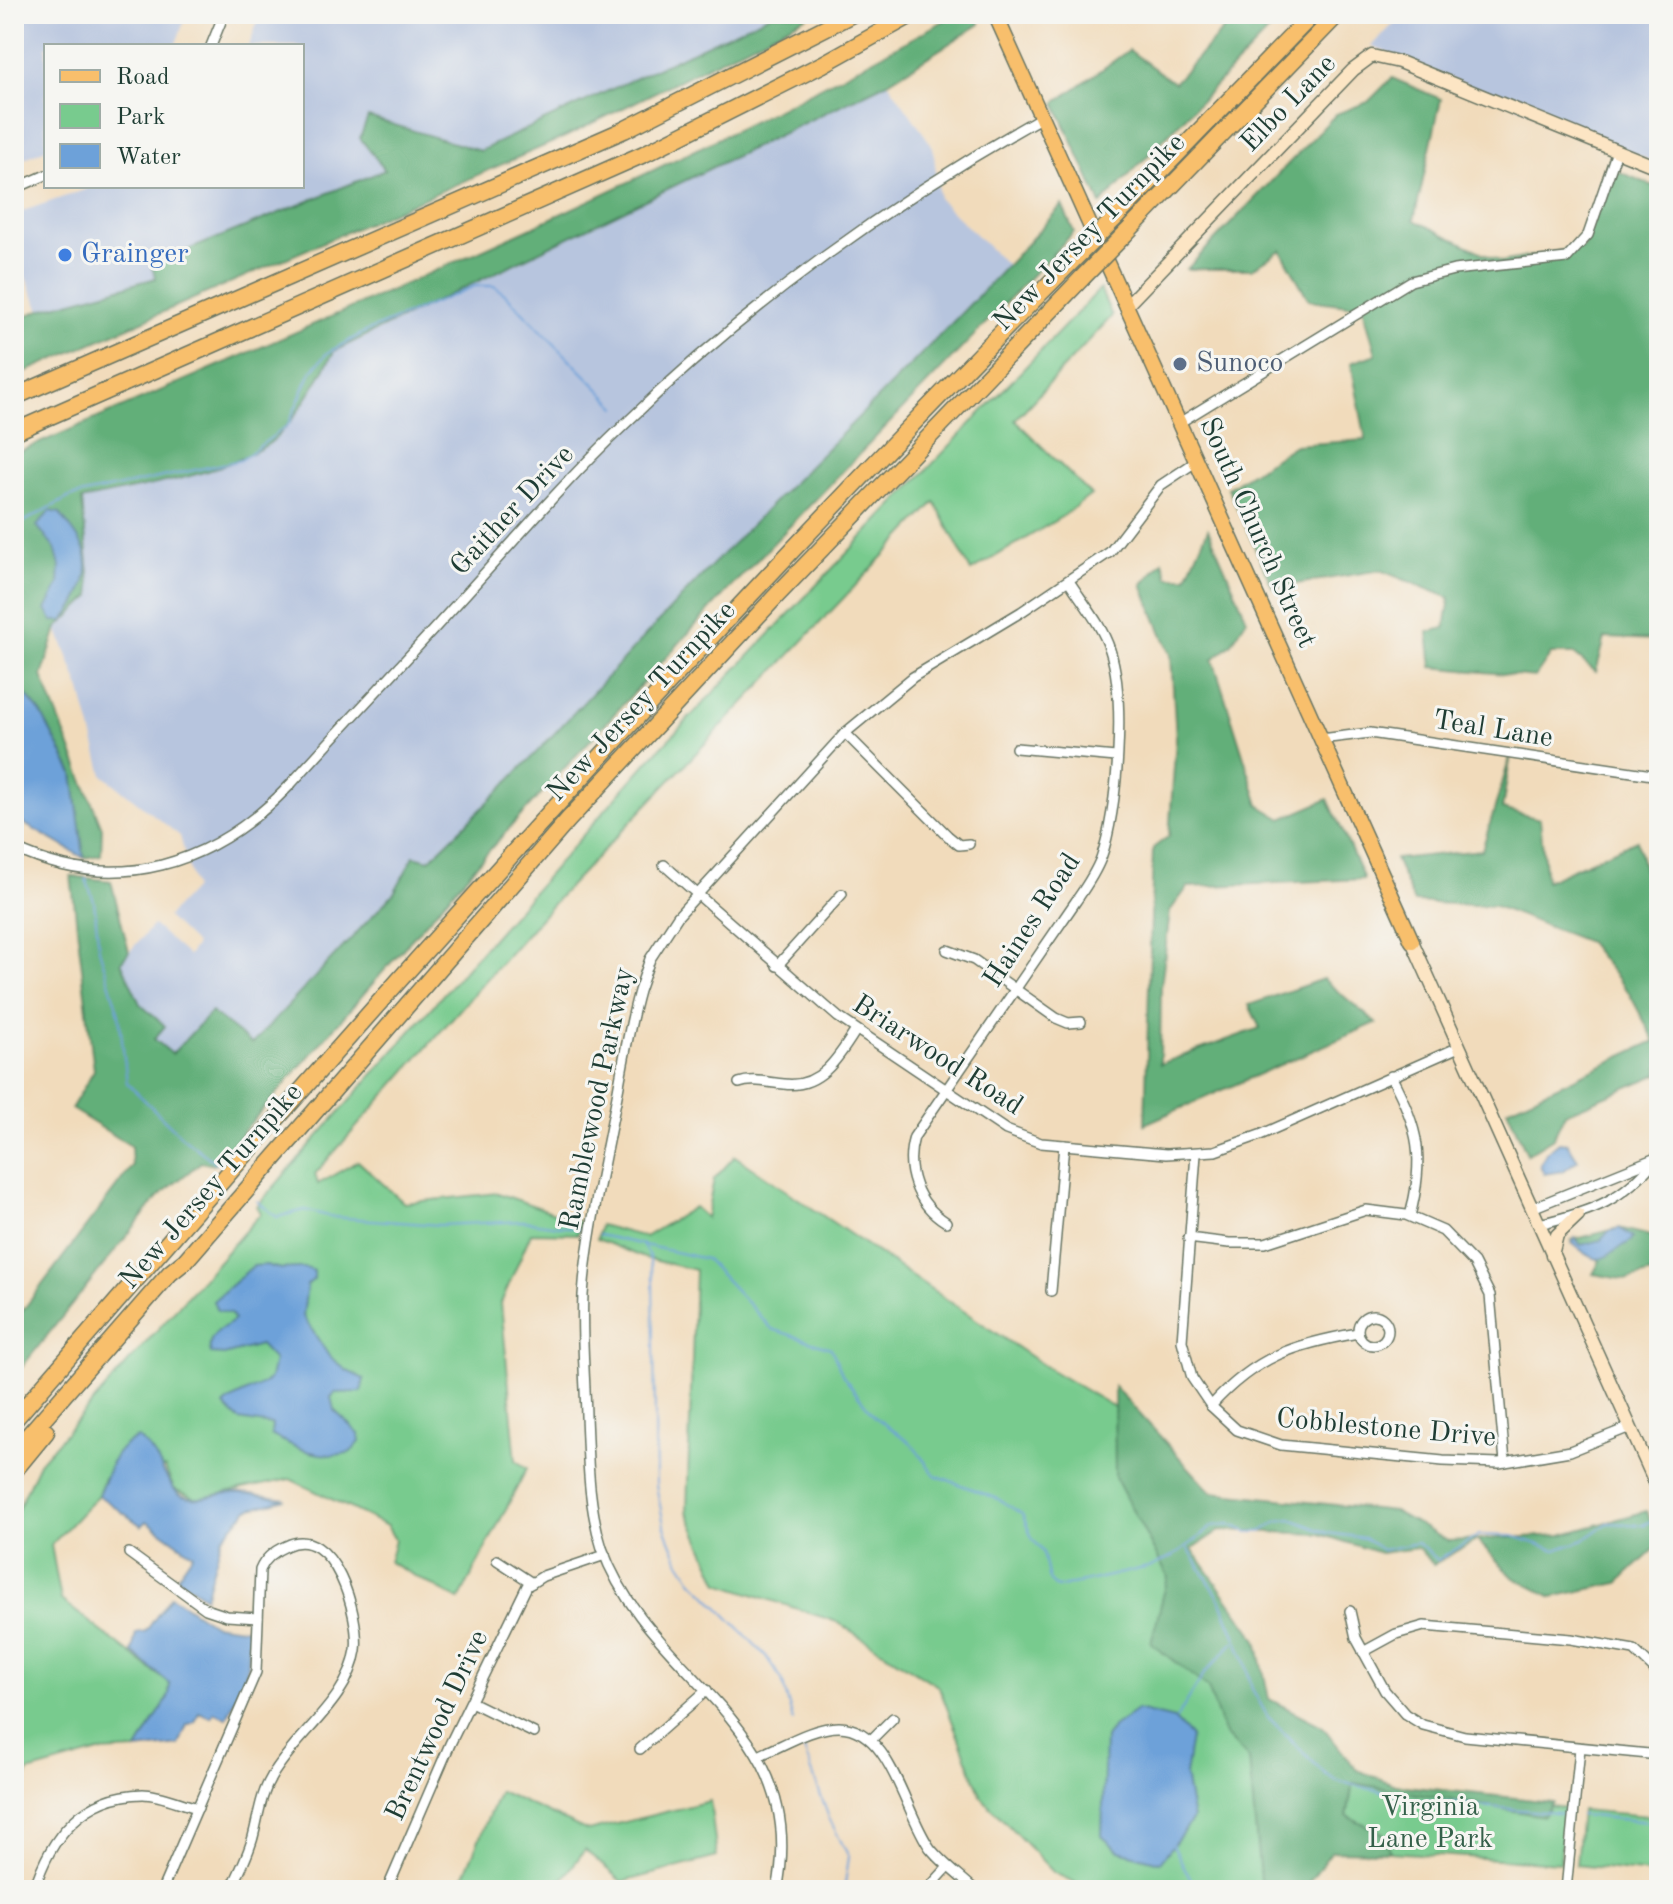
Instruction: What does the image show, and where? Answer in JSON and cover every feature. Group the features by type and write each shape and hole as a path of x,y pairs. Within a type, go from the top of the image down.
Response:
{"highway":[{"path":"14,397 624,130 852,14"},
{"path":"14,432 644,154 797,78 913,14"},
{"name":"New Jersey Turnpike","path":"14,1420 401,977 661,690 1313,14"},
{"name":"New Jersey Turnpike","path":"14,1452 170,1273 185,1261 579,808 777,595 1338,14"},
{"path":"14,1471 185,1261"},
{"path":"14,1407 65,1349 123,1295"}],"main road":[{"name":"South Church Street","path":"1000,16 1042,117 1412,941"},
{"name":"Elbo Lane","path":"1127,305 1353,70 1372,56 1399,62 1659,168"},
{"path":"1412,941 1659,1491"},
{"path":"1552,1255 1557,1235 1578,1215"}],"street":[{"path":"212,44 224,14"},
{"name":"Gaither Drive","path":"14,848 74,867 135,871 182,860 239,832 289,786 599,449 687,367 731,329 884,216 966,160 1042,117"},
{"path":"1179,423 1411,281 1454,270 1567,258 1588,235 1617,151"},
{"path":"14,189 44,176"},
{"name":"Ramblewood Parkway","path":"777,1890 780,1831 774,1798 758,1756 741,1729 635,1608 605,1555 594,1517 588,1466 583,1327 587,1258 643,975 667,930 697,894 845,733 913,677 1069,581 1110,552 1161,485 1197,461"},
{"name":"Haines Road","path":"946,1222 921,1196 909,1164 914,1137 1096,869 1108,833 1116,757 1118,695 1110,650 1069,581"},
{"name":"Teal Lane","path":"1321,739 1352,732 1370,733 1659,776"},
{"path":"845,733 948,836 959,845 969,844"},
{"path":"1016,748 1116,757"},
{"name":"Briarwood Road","path":"664,865 777,966 856,1030 1018,1136 1064,1145 1196,1154 1238,1144 1459,1047"},
{"path":"777,966 842,894"},
{"path":"947,950 974,960 1056,1018 1068,1023 1081,1022"},
{"path":"739,1083 789,1085 809,1082 826,1071 856,1030"},
{"path":"1391,1076 1409,1113 1419,1151 1419,1179 1410,1216"},
{"path":"1051,1291 1064,1145"},
{"name":"Cobblestone Drive","path":"1196,1154 1182,1341 1192,1378 1211,1406 1237,1430 1281,1445 1443,1461 1505,1462 1570,1451 1630,1427"},
{"path":"1532,1208 1658,1157"},
{"path":"1539,1224 1578,1215 1625,1192 1658,1157"},
{"path":"1188,1238 1265,1243 1356,1212 1387,1211 1434,1226 1460,1245 1486,1284 1496,1331 1505,1462"},
{"path":"1211,1406 1235,1383 1276,1353 1295,1345 1358,1333"},
{"path":"162,1890 256,1672 258,1582 265,1560 290,1543 315,1546 338,1572 355,1608 355,1652 345,1685 272,1776 231,1890"},
{"path":"129,1553 206,1609 227,1616 258,1618"},
{"path":"497,1560 532,1583 605,1555"},
{"name":"Brentwood Drive","path":"387,1890 471,1702 532,1583"},
{"path":"1350,1611 1350,1624 1363,1652 1391,1699 1423,1725 1465,1736 1657,1755 1659,1738"},
{"path":"1363,1652 1396,1634 1424,1626 1571,1639 1634,1650 1654,1669 1659,1681"},
{"path":"640,1749 707,1690"},
{"path":"471,1702 534,1733"},
{"path":"872,1739 893,1718"},
{"path":"758,1756 828,1728 847,1728 872,1739 887,1762 920,1831 948,1867 975,1890"},
{"path":"1566,1890 1580,1748"},
{"path":"34,1890 59,1833 81,1815 108,1800 144,1794 198,1808"},
{"path":"927,1890 948,1867"}],"shaded area":[{"path":"14,14 187,14 176,44 44,44 44,150 14,163"},
{"path":"260,14 772,14 480,152 368,117 386,170 152,265 156,278 40,310 14,251 14,214 87,188 304,188 304,44 250,44"},
{"path":"1403,14 1659,14 1659,164 1372,46"},
{"path":"888,82 933,147 939,199 1008,266 721,556 503,791 429,860 414,856 394,893 252,1044 172,1054 154,1038 164,1026 140,1004 121,961 153,925 188,956 196,945 167,917 194,888 180,836 103,775 81,691 57,628 91,596 81,500 207,471 316,385 334,352"}],"green space":[{"path":"772,14 812,14 567,136 14,377 14,321 40,310 156,278 151,265 385,170 360,138 368,117 480,151"},
{"path":"956,14 976,14 980,24 888,82 334,351 294,417 265,446 199,473 82,500 91,596 57,628 42,676 102,828 101,855 84,858 73,773 41,713 14,681 14,454 372,299 609,192 842,76"},
{"path":"1238,14 1285,14 1101,204 1055,103 1129,50 1174,83"},
{"path":"1392,78 1441,99 1414,220 1501,262 1583,247 1612,169 1659,188 1659,640 1605,638 1596,672 1574,654 1551,654 1535,677 1432,667 1428,632 1445,628 1450,598 1380,570 1273,588 1228,488 1295,445 1366,440 1351,363 1376,354 1363,307 1309,300 1281,250 1252,269 1187,269 1336,114 1368,102"},
{"path":"1062,205 1074,232 729,589 493,846 214,1165 201,1162 158,1197 14,1377 14,1322 132,1166 131,1146 71,1109 94,1070 71,876 111,881 129,952 121,962 140,1004 165,1026 154,1039 172,1054 211,1012 252,1044 394,893 414,856 429,860 467,824 719,558 978,295"},
{"path":"1100,289 1112,316 1015,420 1091,495 1063,516 971,571 935,502 559,897 315,1174 318,1184 358,1161 404,1203 498,1193 580,1222 578,1234 531,1233 501,1303 516,1461 527,1468 459,1600 389,1562 395,1540 387,1526 290,1479 197,1499 174,1489 165,1468 104,1478 98,1495 51,1545 61,1600 170,1684 169,1696 137,1750 99,1752 28,1772 14,1813 14,1518 39,1463 261,1213 257,1206 649,760"},
{"path":"1208,529 1247,619 1231,644 1213,659 1259,805 1282,819 1328,799 1364,879 1188,887 1170,911 1161,987 1160,1064 1260,1028 1249,1005 1323,979 1376,1023 1145,1124 1153,848 1169,836 1176,739 1171,655 1142,585 1163,561 1168,577 1187,577"},
{"path":"1511,754 1502,809 1540,819 1546,881 1637,840 1646,878 1659,878 1659,1074 1565,1113 1553,1138 1527,1154 1507,1109 1655,1041 1629,993 1588,942 1495,906 1414,902 1395,859 1482,850"},
{"path":"735,1156 1049,1369 1146,1426 1251,1759 1264,1890 1092,1890 1054,1873 982,1798 939,1687 837,1622 719,1583 687,1511 695,1270 644,1258 597,1239 600,1225 645,1237 694,1207 706,1218 714,1179"},
{"path":"1619,1228 1659,1238 1659,1271 1627,1280 1593,1274 1600,1261 1572,1240"},
{"path":"1114,1386 1211,1492 1394,1511 1448,1541 1561,1535 1647,1511 1659,1545 1618,1583 1552,1597 1514,1578 1477,1540 1434,1564 1417,1548 1380,1553 1320,1534 1220,1530 1192,1549 1257,1640 1269,1699 1322,1726 1357,1770 1396,1785 1552,1802 1543,1816 1353,1783 1347,1816 1383,1833 1390,1852 1332,1851 1303,1890 1261,1890 1249,1759 1225,1735 1208,1688 1151,1643 1168,1577 1115,1477"},
{"name":"Virginia Lane Park","path":"1353,1783 1565,1808 1560,1863 1390,1852 1383,1833 1347,1816"},
{"path":"499,1791 588,1831 710,1801 717,1857 622,1882 585,1850 554,1890 458,1890"},
{"name":"Virginia Lane Park","path":"1581,1810 1659,1817 1659,1874 1576,1865"}],"water":[{"path":"50,511 60,513 86,555 84,586 63,621 53,621 46,610 59,584 60,566 55,548 37,526"},
{"path":"14,681 41,713 73,774 84,858 14,818"},
{"path":"1559,1142 1567,1143 1578,1160 1563,1171 1544,1174 1540,1165 1546,1153"},
{"path":"1619,1228 1633,1237 1606,1257 1589,1256 1572,1243 1575,1238 1581,1245 1601,1240 1608,1232"},
{"path":"253,1266 314,1271 314,1279 307,1285 303,1316 329,1356 347,1371 364,1379 361,1392 335,1393 331,1397 334,1410 359,1434 360,1442 351,1452 330,1455 300,1448 271,1435 272,1425 239,1420 224,1406 270,1379 274,1360 260,1345 224,1355 211,1354 212,1337 234,1320 231,1314 217,1310 213,1301"},
{"path":"138,1438 154,1455 174,1489 186,1497 250,1493 286,1499 248,1509 222,1538 205,1597 177,1577 193,1554 147,1521 142,1526 98,1495 116,1455"},
{"path":"171,1596 213,1624 249,1629 247,1670 227,1718 214,1712 211,1717 199,1712 195,1722 187,1725 179,1745 137,1750 169,1696 170,1684 132,1652 136,1633 146,1631"},
{"path":"1137,1710 1174,1719 1191,1737 1185,1775 1193,1819 1160,1862 1119,1851 1102,1836 1105,1738 1112,1728"}],"waterway":[{"path":"14,527 70,497 241,460 288,425 311,372 327,353 365,332 475,286 494,286 505,294 617,407"},
{"path":"86,879 94,901 99,949 119,1014 127,1083 182,1137 217,1164"},
{"path":"257,1201 277,1217 305,1210 332,1217 440,1225 523,1221 581,1229"},
{"path":"599,1235 706,1259 772,1329 831,1348 843,1376 875,1417 911,1443 935,1475 998,1499 1022,1514 1032,1538 1043,1552 1049,1580 1057,1588 1153,1566 1180,1552 1213,1526 1229,1524 1248,1532 1261,1532 1277,1521 1291,1519 1328,1533 1364,1538 1382,1550 1417,1543 1438,1560 1479,1535 1513,1536 1556,1550 1584,1540 1608,1523 1643,1525 1659,1517"},
{"path":"642,1245 649,1256 653,1279 656,1485 664,1525 678,1559 692,1580 765,1655 782,1680 793,1721"},
{"path":"1188,1549 1220,1599 1245,1660 1252,1689 1268,1717 1325,1774 1337,1781 1417,1800 1565,1814"},
{"path":"1176,1719 1204,1674 1234,1642"},
{"path":"804,1750 829,1818 849,1857 844,1890"},
{"path":"1580,1815 1659,1823"},
{"path":"1173,1845 1196,1890"}],"place":[{"name":"Grainger","path":"65,255"},
{"name":"Sunoco","path":"1180,364"}]}
